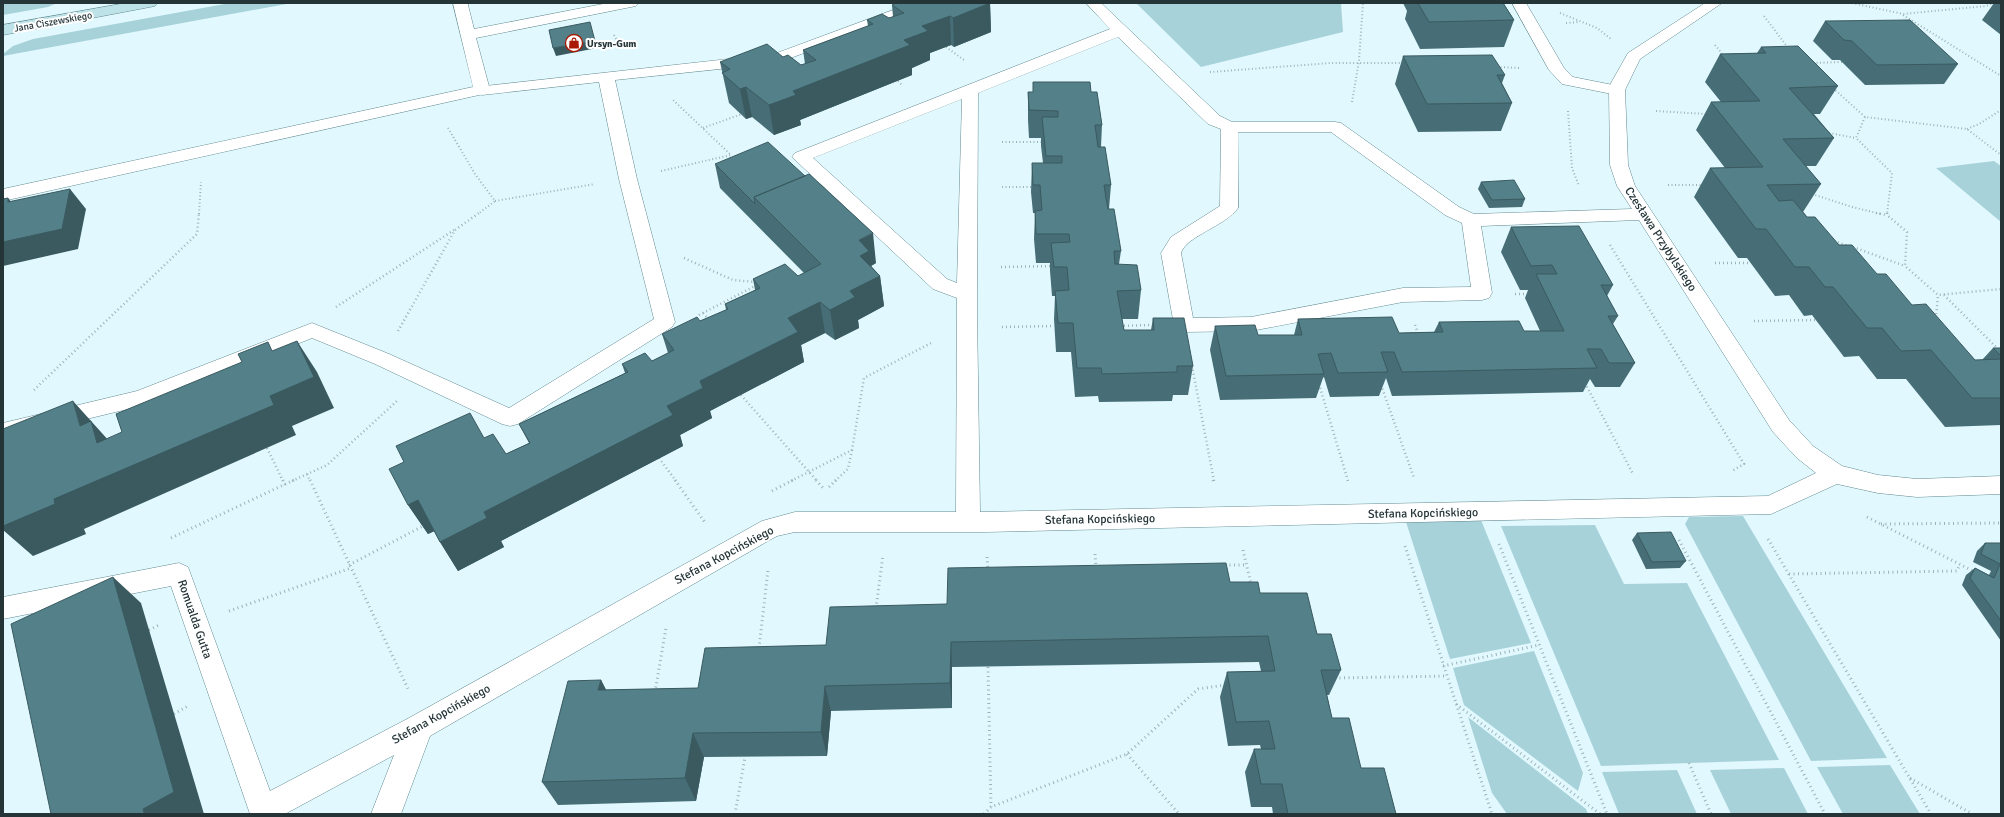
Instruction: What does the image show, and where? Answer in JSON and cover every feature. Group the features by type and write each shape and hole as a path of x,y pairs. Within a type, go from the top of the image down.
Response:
{"street":[{"name":"Jana Ciszewskiego","path":"3,30 150,3"},
{"path":"462,3 460,4 482,90"},
{"path":"468,35 631,3"},
{"path":"1094,3 1214,120 1229,127 1335,127 1452,211 1471,220 1644,214"},
{"path":"1519,3 1557,70 1568,81 1617,90"},
{"name":"Czesława Przybylskiego","path":"1715,3 1634,56 1619,83 1617,90 1619,165 1622,177 1644,214 1713,318 1781,426 1805,452 1835,474"},
{"path":"3,195 482,90 636,73 782,63 920,5 930,18"},
{"path":"968,295 940,284 801,157 1121,30"},
{"path":"3,431 122,403 243,369 312,330 382,359 510,418 665,322 606,76"},
{"path":"968,522 970,90"},
{"path":"1229,127 1229,208 1221,215 1178,241 1171,253 1184,325 1251,324 1403,295 1482,293 1471,220"},
{"path":"122,403 127,425"},
{"path":"1835,474 1878,484 1917,488 2001,485"},
{"name":"Stefana Kopcińskiego","path":"263,810 419,727 758,534 771,528 795,522 968,522 1771,505 1835,474"},
{"name":"Romualda Gutta","path":"3,608 180,574 263,810"},
{"path":"386,814 419,727"}],"path":[{"path":"1335,127 1348,126 1358,61 1363,3"},
{"path":"1852,3 1903,14 1986,6 1993,3"},
{"path":"599,10 636,73"},
{"path":"1555,11 1597,28 1613,41"},
{"path":"1903,14 2001,76"},
{"path":"1764,16 1785,45 1794,54"},
{"path":"1715,45 1727,60"},
{"path":"946,46 955,54"},
{"path":"1723,54 1730,55"},
{"path":"1168,76 1312,63 1358,61 1406,63"},
{"path":"1812,63 1842,62"},
{"path":"1493,67 1557,70"},
{"path":"1832,88 1865,117 1967,129 1979,124 2001,110"},
{"path":"312,330 319,317 455,230 495,202 475,174 446,124 440,100"},
{"path":"1656,111 1708,115"},
{"path":"703,128 742,114"},
{"path":"1856,138 1865,117"},
{"path":"1967,129 2001,155"},
{"path":"1825,133 1856,138 1892,173 1887,215"},
{"path":"1018,142 1050,142"},
{"path":"731,155 739,156"},
{"path":"32,392 197,234 202,178"},
{"path":"1668,185 1704,185"},
{"path":"1018,187 1040,187"},
{"path":"1808,192 1852,207 1887,215 1907,232 1905,266"},
{"path":"397,334 455,230"},
{"path":"1827,239 1870,252 1905,266 1938,295"},
{"path":"646,247 666,249 733,280 760,283 698,315"},
{"path":"1725,263 1751,263"},
{"path":"1025,266 1060,266"},
{"path":"1938,295 2001,289"},
{"path":"1512,294 1535,294"},
{"path":"1943,294 2001,352"},
{"path":"1936,322 1938,295"},
{"path":"703,312 710,321"},
{"path":"1750,321 1816,320"},
{"path":"1184,325 1221,517"},
{"path":"1021,326 1054,326"},
{"path":"768,493 852,450 864,378 950,333 968,329"},
{"path":"172,538 327,465 423,378"},
{"path":"1317,378 1357,514"},
{"path":"1584,380 1825,814"},
{"path":"1381,384 1425,513"},
{"path":"741,395 809,471"},
{"path":"267,448 285,485"},
{"path":"659,458 707,526"},
{"path":"308,474 408,691 419,727"},
{"path":"1749,506 1932,814"},
{"path":"1486,512 1607,814"},
{"path":"1394,513 1492,814"},
{"path":"1861,514 1974,571"},
{"path":"700,530 714,522"},
{"path":"874,616 888,523"},
{"path":"1880,524 2001,523"},
{"path":"196,622 350,566 423,526"},
{"path":"758,534 768,567 759,650"},
{"path":"1789,574 1958,570 1960,564"},
{"path":"1224,565 1246,565"},
{"path":"1247,570 1251,588"},
{"path":"654,593 668,616 654,699"},
{"path":"1443,666 1539,645"},
{"path":"988,667 991,807"},
{"path":"1332,678 1447,676"},
{"path":"984,814 991,807 1127,754 1198,690 1227,685"},
{"path":"408,691 416,687"},
{"path":"1455,704 1600,814"},
{"path":"1127,754 1179,814"},
{"path":"735,814 745,758"},
{"path":"1689,763 1711,814"},
{"path":"1910,778 1972,814"}],"shaded area":[{"path":"3,3 57,3 48,7 3,15"},
{"path":"230,3 292,3 3,56 3,54 13,46 33,39"},
{"path":"1136,3 1341,3 1343,32 1201,67"},
{"path":"1994,161 2001,166 2001,222 1936,168"},
{"path":"1743,516 1887,758 1811,761 1685,524 1689,517"},
{"path":"1481,520 1531,643 1450,659 1406,522"},
{"path":"1595,525 1624,584 1687,583 1779,760 1601,766 1501,526"},
{"path":"1534,651 1583,773 1578,791 1464,705 1453,668"},
{"path":"1468,717 1586,809 1588,814 1507,814 1492,793"},
{"path":"1890,765 1920,814 1843,814 1817,767"},
{"path":"1784,768 1808,814 1731,814 1710,770"},
{"path":"1677,770 1697,814 1619,814 1602,772"}],"building":[{"path":"896,3 990,3 953,18 950,16 922,26 928,31 904,40 910,45 793,91 796,95 769,105 746,87 740,89 722,73 730,69 720,62 767,44 783,57 788,55 801,65 816,60 803,50 873,24 867,20 882,14 889,18 904,13 892,5"},
{"path":"1418,3 1503,3 1514,20 1429,22"},
{"path":"1910,20 1958,64 1877,65 1852,41 1844,40 1825,21"},
{"path":"590,22 595,41 553,48 549,30"},
{"path":"1798,46 1838,86 1789,88 1834,138 1783,139 1821,184 1767,185 1779,201 1793,200 1807,217 1815,217 1839,245 1852,245 1877,274 1886,274 1912,305 1926,304 1975,360 2001,359 2001,398 1972,398 1931,350 1901,351 1882,328 1867,328 1833,287 1825,287 1809,267 1795,267 1766,229 1756,229 1710,168 1763,167 1711,102 1760,101 1720,54 1766,53 1761,47"},
{"path":"1492,55 1505,75 1497,75 1512,103 1427,104 1403,56"},
{"path":"1033,82 1090,82 1091,92 1097,92 1102,125 1095,125 1098,147 1105,147 1111,185 1104,185 1106,198 1108,209 1114,209 1121,251 1114,251 1115,264 1137,265 1141,290 1117,291 1124,330 1154,330 1153,318 1184,318 1193,366 1177,366 1177,372 1102,374 1101,368 1077,368 1073,323 1058,323 1055,291 1069,290 1067,267 1054,267 1051,243 1070,242 1069,234 1036,234 1035,211 1042,210 1040,185 1033,185 1032,163 1062,163 1062,156 1046,156 1042,117 1058,117 1058,111 1029,110 1028,92 1033,92"},
{"path":"768,142 805,176 754,197 755,204 715,164"},
{"path":"809,174 873,233 859,240 869,251 860,256 880,276 850,291 855,297 830,310 820,302 788,318 798,332 700,381 703,388 667,406 673,415 484,512 487,518 440,542 418,500 408,505 389,469 404,462 396,446 470,413 484,438 493,434 506,454 530,443 519,424 628,372 622,364 645,353 652,361 674,350 662,334 697,317 700,321 728,309 725,304 760,288 753,279 785,264 798,276 821,264 754,197"},
{"path":"1514,180 1525,199 1492,200 1481,182"},
{"path":"70,189 62,229 3,242 3,199 8,198 8,202"},
{"path":"1579,226 1613,285 1601,285 1618,316 1608,316 1635,363 1609,363 1601,349 1587,349 1597,368 1402,372 1394,352 1381,352 1388,372 1338,373 1331,353 1318,354 1324,374 1226,376 1215,326 1255,325 1258,335 1302,335 1298,319 1392,317 1399,333 1443,332 1439,322 1519,321 1524,331 1564,331 1536,274 1557,274 1552,265 1531,266 1511,227"},
{"path":"297,341 314,377 270,396 274,405 54,499 55,504 3,526 3,429 73,401 80,426 91,421 97,443 122,432 116,414 242,362 238,354 268,342 272,351"},
{"path":"1993,348 2001,348 2001,356"},
{"path":"1671,532 1686,561 1652,562 1637,533"},
{"path":"1985,543 2001,543 2001,621 1970,578 1975,568 1994,578 2000,564 1981,554"},
{"path":"1226,563 1230,582 1258,582 1260,593 1307,593 1317,634 1331,634 1341,670 1321,670 1332,718 1349,718 1361,768 1384,768 1396,814 1288,814 1282,784 1261,784 1254,749 1275,749 1269,721 1236,722 1227,672 1275,671 1268,636 951,642 950,683 825,686 821,732 693,733 685,778 542,782 568,681 601,680 598,690 698,688 705,648 826,645 830,607 947,604 948,568"},
{"path":"113,577 174,792 143,809 144,814 51,814 11,624"}],"place":[{"name":"Ursyn-Gum","path":"574,43"}]}
